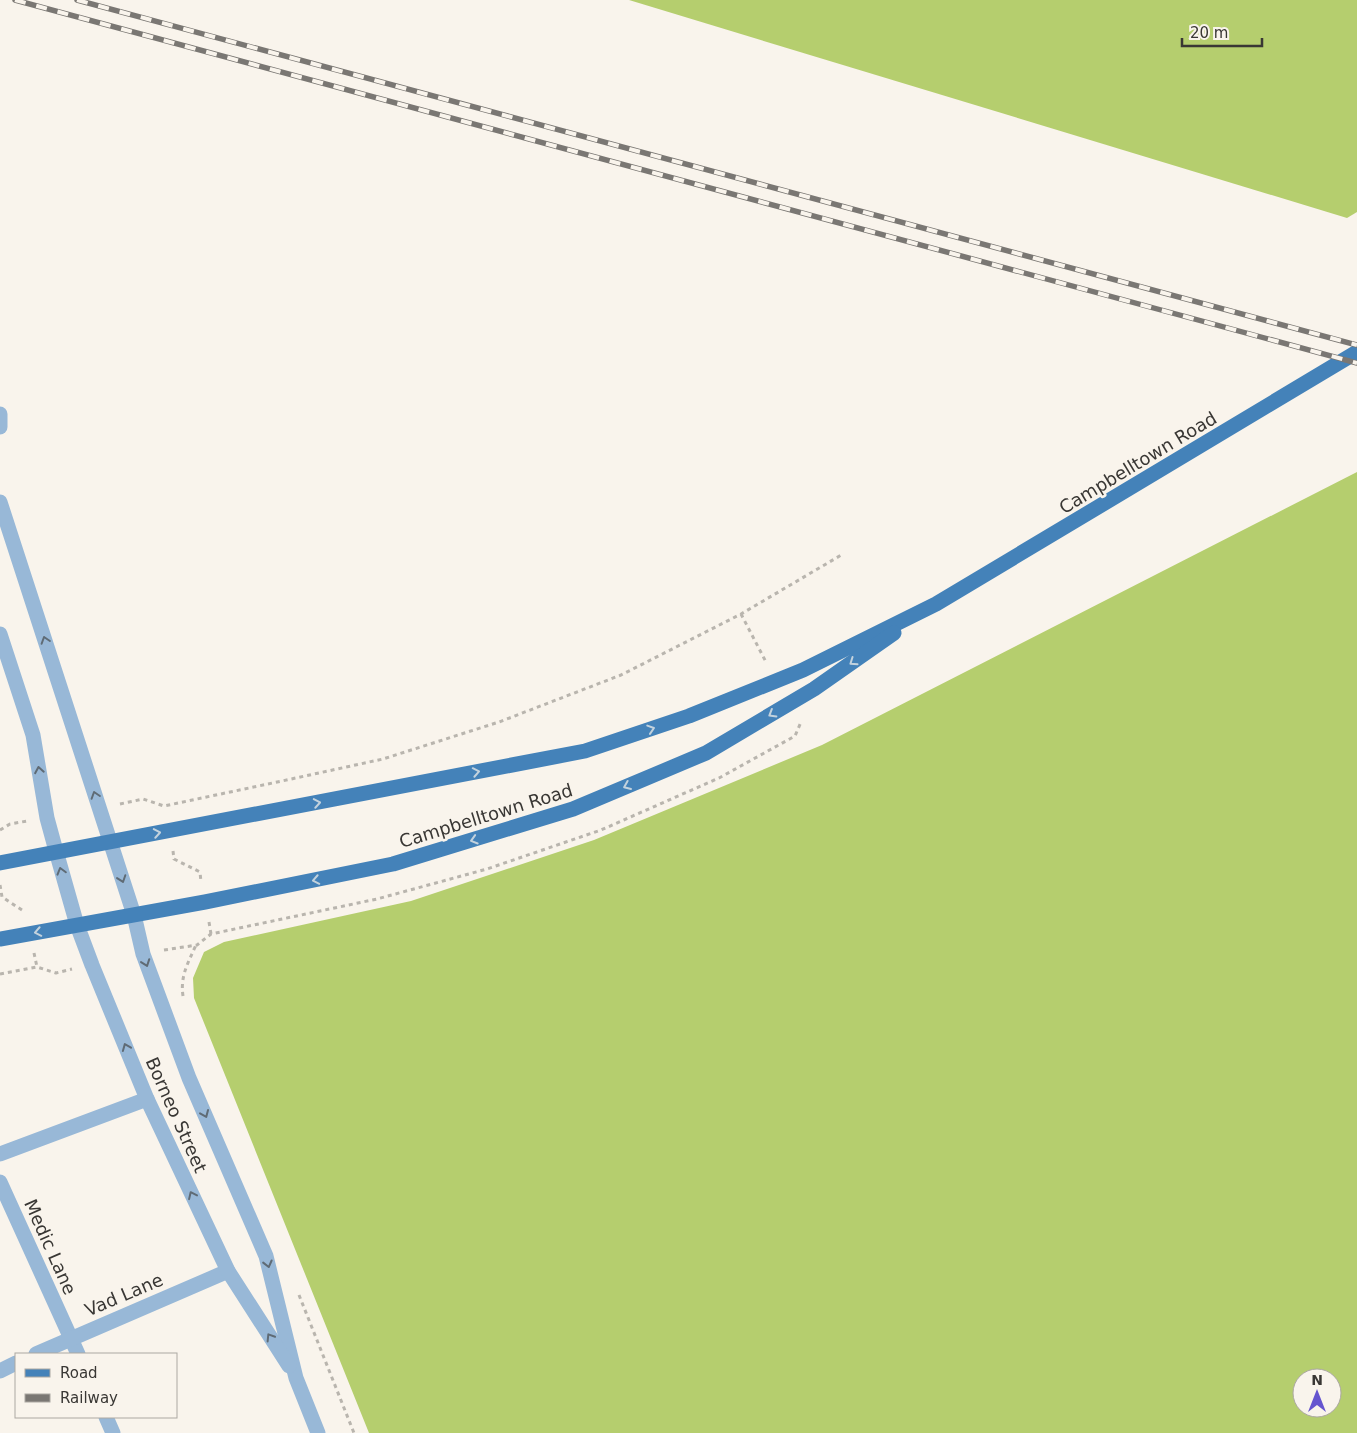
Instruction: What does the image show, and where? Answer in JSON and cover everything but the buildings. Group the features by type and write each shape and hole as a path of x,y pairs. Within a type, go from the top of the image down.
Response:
{"main road":[{"name":"Campbelltown Road","path":"0,939 134,915 392,864 573,810 706,753 814,689 936,604 1357,352"},
{"name":"Campbelltown Road","path":"0,863 585,750 689,716 803,670 936,604"}],"street":[{"path":"0,414 0,427"},
{"name":"Borneo Street","path":"0,502 134,915 143,954 189,1078 266,1256 296,1378 318,1433"},
{"name":"Borneo Street","path":"0,634 33,735 47,818 77,925 147,1099 228,1270 296,1378"},
{"path":"0,1154 147,1099"},
{"name":"Medic Lane","path":"0,1182 78,1353"},
{"name":"Vad Lane","path":"38,1353 228,1270"},
{"path":"0,1371 15,1364"},
{"path":"106,1418 113,1433"}],"path":[{"path":"143,799 164,806 365,763 499,722 621,675 741,614 843,554"},
{"path":"741,614 765,662 770,665"},
{"path":"0,830 10,824"},
{"path":"174,859 200,872"},
{"path":"0,885 2,898 25,911"},
{"path":"0,974 37,967 56,972"}],"green space":[{"path":"629,0 1357,0 1357,212 1347,218"},
{"path":"1357,472 1357,1433 369,1433 194,998 193,978 204,952 224,942 411,901 594,840 822,745"}],"railway":[{"path":"15,0 1357,363"},
{"path":"77,0 1357,345"}]}
